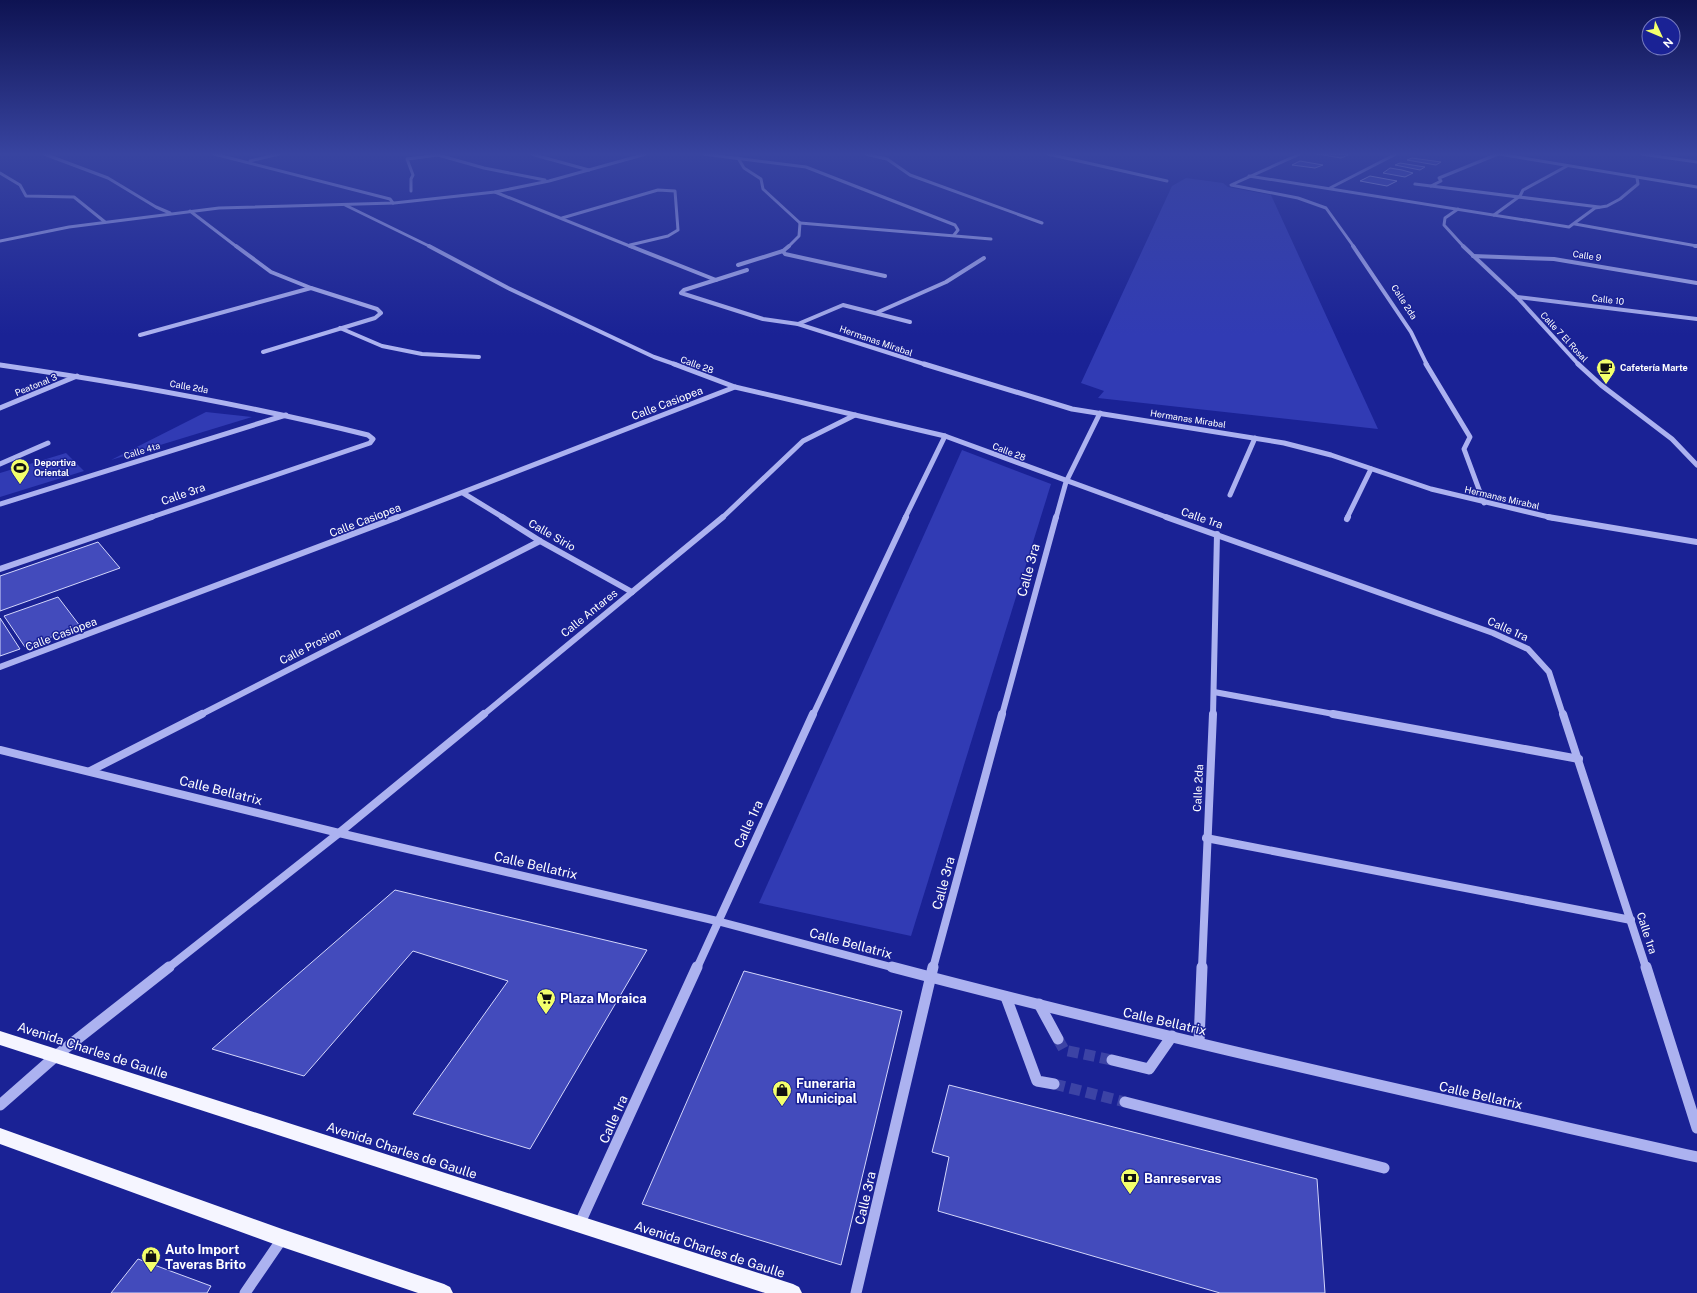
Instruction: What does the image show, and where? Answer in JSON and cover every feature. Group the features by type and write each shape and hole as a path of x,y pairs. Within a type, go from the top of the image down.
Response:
{"main road":[{"name":"Avenida Charles de Gaulle","path":"0,1038 57,1055 793,1293"},
{"path":"0,1136 282,1238 444,1293"}],"street":[{"path":"96,214 105,222"},
{"path":"0,241 105,222 160,214"},
{"path":"194,214 271,272 311,288 377,309 381,313 375,318 263,352"},
{"name":"Calle 28","path":"365,214 413,237 508,288 654,357 735,387 945,436 1066,482"},
{"path":"553,214 716,280 747,270"},
{"path":"562,218 575,214"},
{"path":"629,245 668,236 678,230 677,214"},
{"path":"791,214 800,223 991,239"},
{"path":"928,214 955,225 958,230 954,235"},
{"path":"1018,214 1042,223"},
{"name":"Calle 2da","path":"1331,214 1370,269 1411,332 1422,357 1470,437 1464,449 1484,502"},
{"name":"Calle 7 El Rosal","path":"1451,214 1445,218 1444,225 1517,297 1573,360 1601,385 1672,439 1697,465"},
{"path":"1489,214 1568,227 1575,224 1587,214"},
{"path":"738,265 783,251 799,236 800,223"},
{"path":"1575,224 1697,246"},
{"path":"783,251 786,254 885,276"},
{"name":"Calle 9","path":"1474,256 1554,259 1697,284"},
{"path":"876,312 933,288 972,268 984,258"},
{"name":"Hermanas Mirabal","path":"716,280 684,290 681,293 686,296 763,319 798,324 1033,399 1100,414 1284,443 1331,455 1371,470 1431,489 1484,502 1556,519 1697,542"},
{"path":"140,335 311,288"},
{"name":"Calle 10","path":"1517,297 1697,319"},
{"path":"798,324 842,305 876,312 910,322"},
{"path":"340,328 382,346 422,354 479,357"},
{"name":"Calle 2da","path":"0,365 77,376 288,415 368,435 373,439"},
{"name":"Peatonal 3","path":"0,408 77,376"},
{"name":"Calle Casiopea","path":"0,667 463,493 735,387"},
{"name":"Calle 3ra","path":"856,1293 930,978 1066,482 1100,414"},
{"name":"Calle 4ta","path":"0,504 288,415"},
{"name":"Calle Antares","path":"0,1106 57,1055 339,833 722,518 803,441 855,415"},
{"name":"Calle 1ra","path":"579,1225 861,609 945,436"},
{"path":"1230,495 1255,438"},
{"name":"Calle 3ra","path":"0,569 370,443 373,439"},
{"path":"0,464 48,443"},
{"path":"1347,519 1371,470"},
{"name":"Calle 1ra","path":"1066,482 1217,534 1493,633 1528,649 1549,672 1632,920 1697,1128"},
{"name":"Calle Sirio","path":"463,493 540,541 632,592"},
{"name":"Calle 2da","path":"1199,1042 1206,838 1214,692 1217,534"},
{"name":"Calle Prosion","path":"90,771 540,541"},
{"path":"1214,692 1579,759"},
{"name":"Calle Bellatrix","path":"0,750 339,833 718,921 930,978 1172,1036 1697,1157"},
{"path":"1206,838 1632,920"},
{"path":"1006,996 1037,1080 1054,1084"},
{"path":"1039,1004 1058,1039"},
{"path":"1112,1060 1149,1069 1172,1036"},
{"path":"1125,1102 1384,1168"},
{"path":"245,1293 282,1238"}],"shaded area":[{"path":"1159,214 1280,214 1378,429 1098,398 1104,391 1081,383"},
{"path":"206,412 252,417 111,460"},
{"path":"962,450 1051,484 911,936 759,903"},
{"name":"Deportiva Oriental","path":"66,453 84,471 0,497 0,473"}],"building":[{"path":"98,542 120,568 0,611 0,576"},
{"path":"58,597 80,626 25,647 4,616"},
{"path":"0,618 20,649 0,656"},
{"name":"Plaza Moraica","path":"395,890 647,950 530,1149 413,1114 508,981 413,951 304,1076 212,1049"},
{"name":"Funeraria Municipal","path":"744,971 902,1011 841,1265 642,1204"},
{"name":"Banreservas","path":"949,1085 1317,1179 1325,1293 1220,1293 938,1211 949,1157 932,1152"},
{"name":"Auto Import Taveras Brito","path":"138,1259 211,1286 207,1293 111,1293"}],"tunnel":[{"path":"1058,1039 1064,1050 1112,1060"},
{"path":"1054,1084 1125,1102"}],"place":[{"name":"Cafetería Marte","path":"1606,385"},
{"name":"Deportiva Oriental","path":"20,485"},
{"name":"Plaza Moraica","path":"546,1015"},
{"name":"Funeraria Municipal","path":"782,1107"},
{"name":"Banreservas","path":"1130,1195"},
{"name":"Auto Import Taveras Brito","path":"151,1273"}]}
